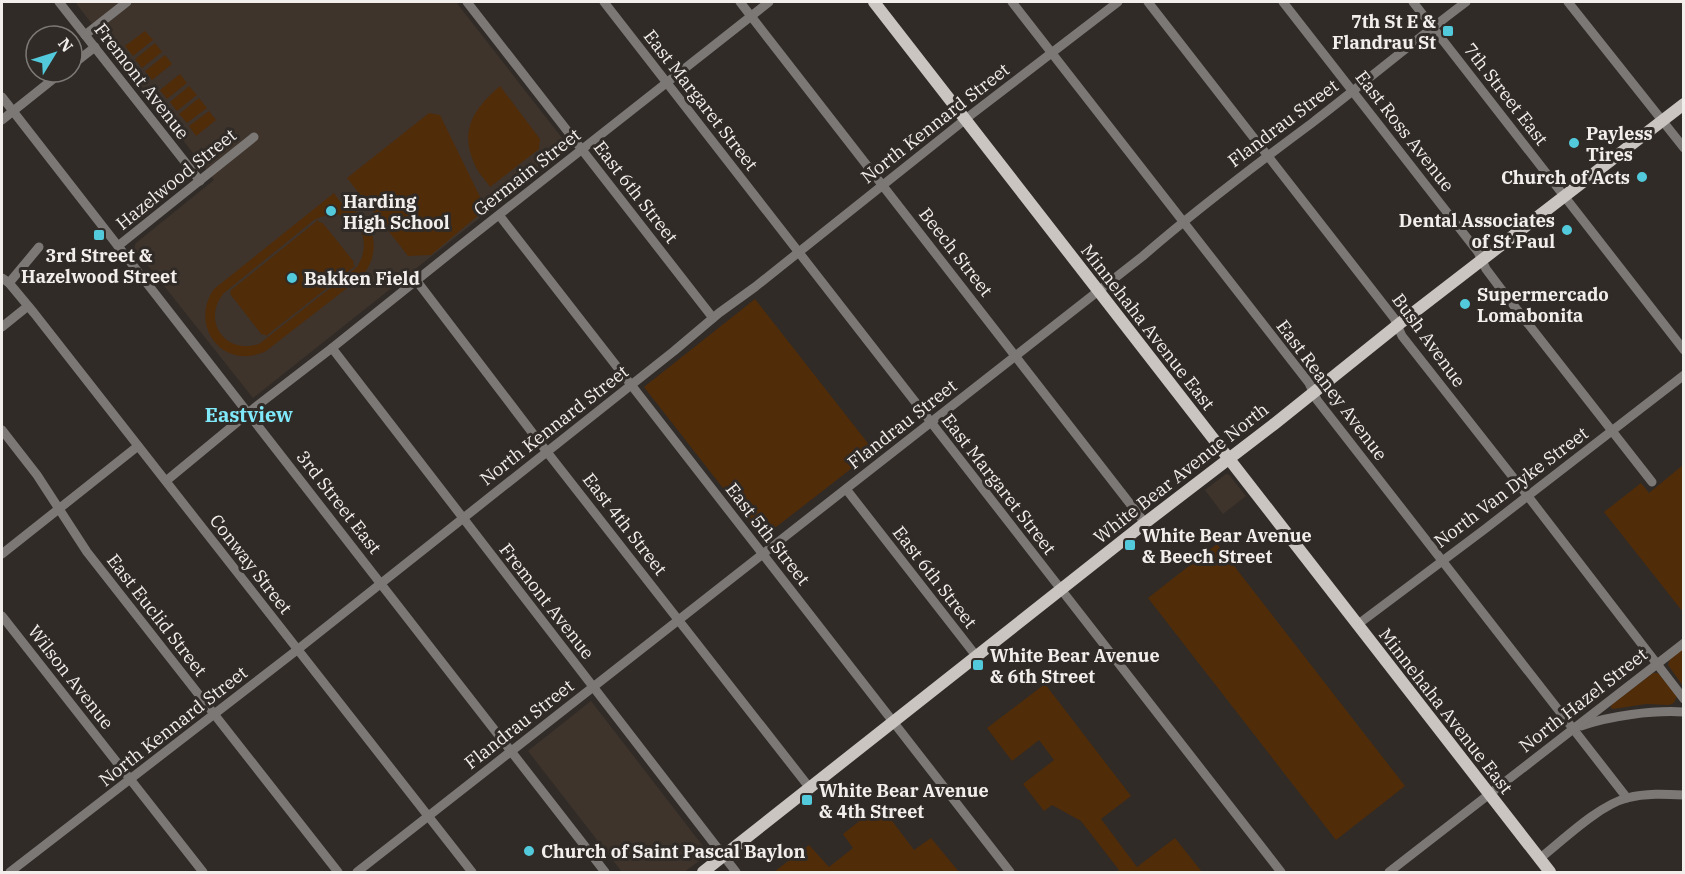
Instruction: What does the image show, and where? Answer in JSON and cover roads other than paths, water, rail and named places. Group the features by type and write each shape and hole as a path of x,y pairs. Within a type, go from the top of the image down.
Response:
{"main road":[{"name":"Minnehaha Avenue East","path":"874,2 1550,873"},
{"name":"White Bear Avenue North","path":"703,873 1145,523 1683,104"}],"street":[{"name":"Fremont Avenue","path":"59,2 200,181"},
{"path":"85,35 127,2"},
{"name":"East 6th Street","path":"467,2 713,318"},
{"name":"East Margaret Street","path":"604,2 1281,873"},
{"name":"Beech Street","path":"740,2 1145,523"},
{"name":"Germain Street","path":"166,481 416,280 769,2"},
{"name":"East Reaney Avenue","path":"1012,2 1309,383 1317,400 1626,798"},
{"name":"North Kennard Street","path":"10,873 297,650 713,318 1118,2"},
{"name":"Bush Avenue","path":"1148,2 1394,318 1402,336 1683,699"},
{"name":"East Ross Avenue","path":"1283,2 1478,252 1486,269 1504,293 1652,482"},
{"name":"7th Street East","path":"1413,2 1683,350"},
{"name":"Flandrau Street","path":"357,873 1016,356 1267,155 1466,2"},
{"path":"1568,2 1683,148"},
{"path":"84,55 95,47"},
{"path":"2,120 47,84"},
{"name":"3rd Street East","path":"2,97 605,873"},
{"name":"Hazelwood Street","path":"118,246 254,137"},
{"name":"East 5th Street","path":"499,215 1010,873"},
{"path":"5,280 39,247"},
{"name":"Conway Street","path":"5,280 166,481 472,873"},
{"name":"East 4th Street","path":"416,280 547,452 809,787"},
{"path":"2,327 28,306"},
{"name":"Fremont Avenue","path":"332,348 736,873"},
{"name":"North Van Dyke Street","path":"1357,625 1683,375"},
{"name":"East Euclid Street","path":"2,430 37,475 87,552 338,873"},
{"path":"2,554 138,446"},
{"name":"East 6th Street","path":"846,489 977,657"},
{"name":"Wilson Avenue","path":"2,616 203,873"},
{"name":"North Hazel Street","path":"1389,873 1683,643"},
{"path":"1573,729 1614,717 1683,712"},
{"path":"1539,859 1590,819 1626,798 1660,794 1683,795"},
{"path":"2,869 4,873"}],"place":[{"name":"7th St E & Flandrau St","path":"1448,31"},
{"name":"Payless Tires","path":"1574,143"},
{"name":"Church of Acts","path":"1642,177"},
{"name":"Harding High School","path":"331,211"},
{"name":"Dental Associates of St Paul","path":"1567,230"},
{"name":"3rd Street & Hazelwood Street","path":"99,235"},
{"name":"Bakken Field","path":"292,278"},
{"name":"Supermercado Lomabonita","path":"1465,304"},
{"name":"White Bear Avenue & Beech Street","path":"1130,545"},
{"name":"White Bear Avenue & 6th Street","path":"978,665"},
{"name":"White Bear Avenue & 4th Street","path":"807,800"},
{"name":"Church of Saint Pascal Baylon","path":"529,851"}],"district":[{"name":"Eastview","path":"249,414"}]}
